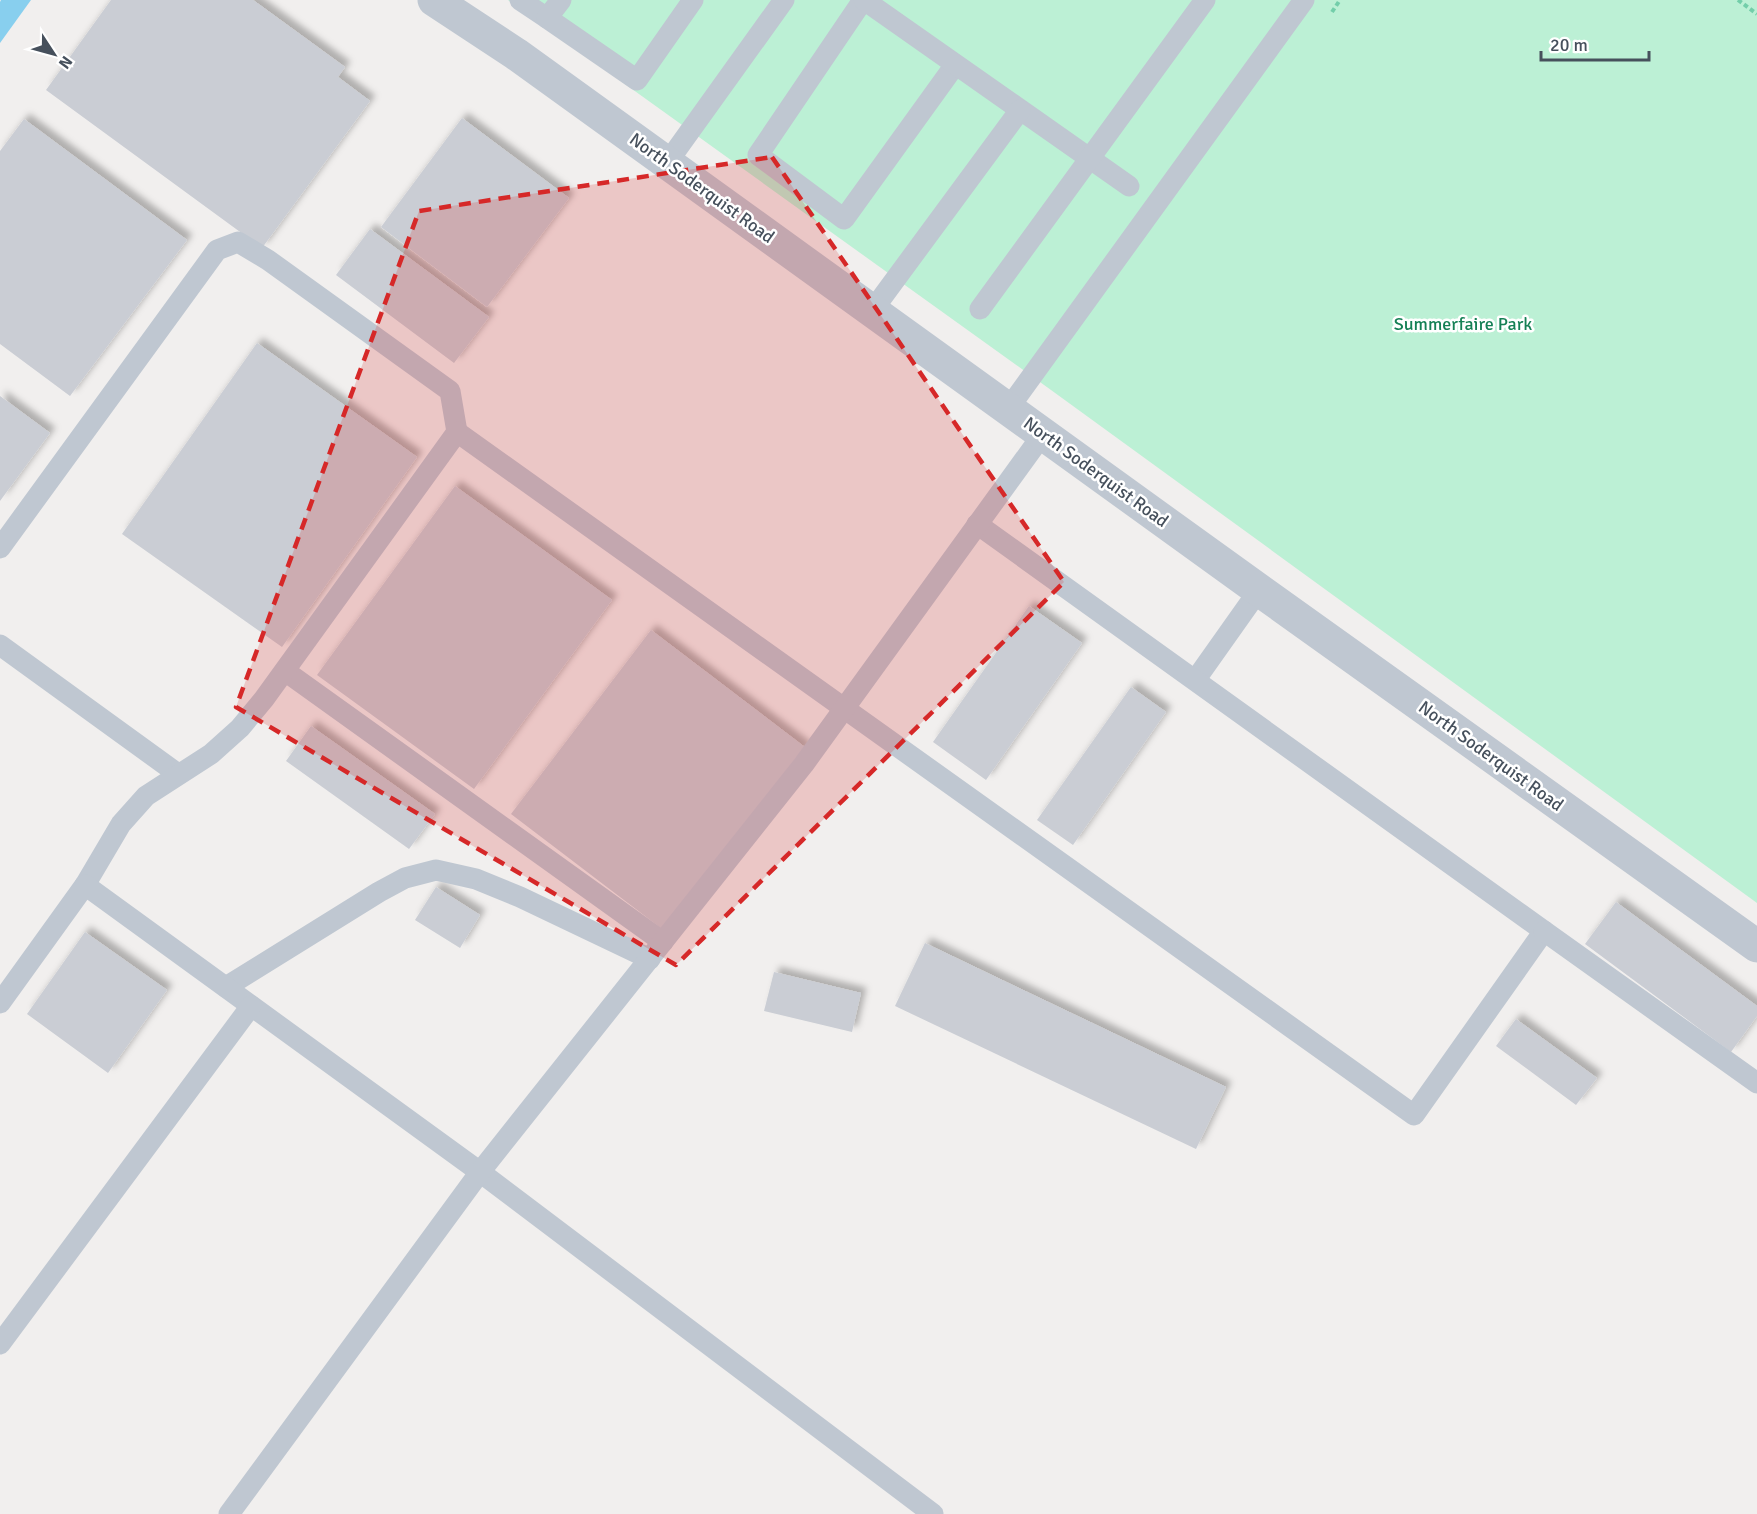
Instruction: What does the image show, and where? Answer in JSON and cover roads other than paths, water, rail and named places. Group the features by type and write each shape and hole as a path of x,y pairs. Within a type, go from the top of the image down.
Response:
{"street":[{"name":"North Soderquist Road","path":"434,0 516,54 1757,946"}],"lane":[{"path":"520,0 637,80 693,0"},
{"path":"547,18 561,0"},
{"path":"667,163 784,0"},
{"path":"955,65 844,219 758,154 864,0 1129,186"},
{"path":"980,309 1205,0"},
{"path":"1008,409 1304,0"},
{"path":"872,311 1020,110"},
{"path":"0,548 217,250 238,242 267,260 450,391 457,432 1414,1116 1544,931"},
{"path":"0,1003 85,885 121,824 146,796 211,754 240,728 285,671 457,432"},
{"path":"229,1514 480,1172 804,764 1043,434"},
{"path":"977,524 1757,1083"},
{"path":"1196,679 1259,590"},
{"path":"0,645 178,774"},
{"path":"285,671 663,942"},
{"path":"226,987 379,892 405,878 436,870 476,879 520,897 650,959"},
{"path":"85,885 480,1172 933,1514"},
{"path":"3,1333 251,1006"}],"water":[{"path":"1,0 31,0 0,43 0,2"}],"park label":[{"name":"Summerfaire Park","path":"1463,324"}]}
